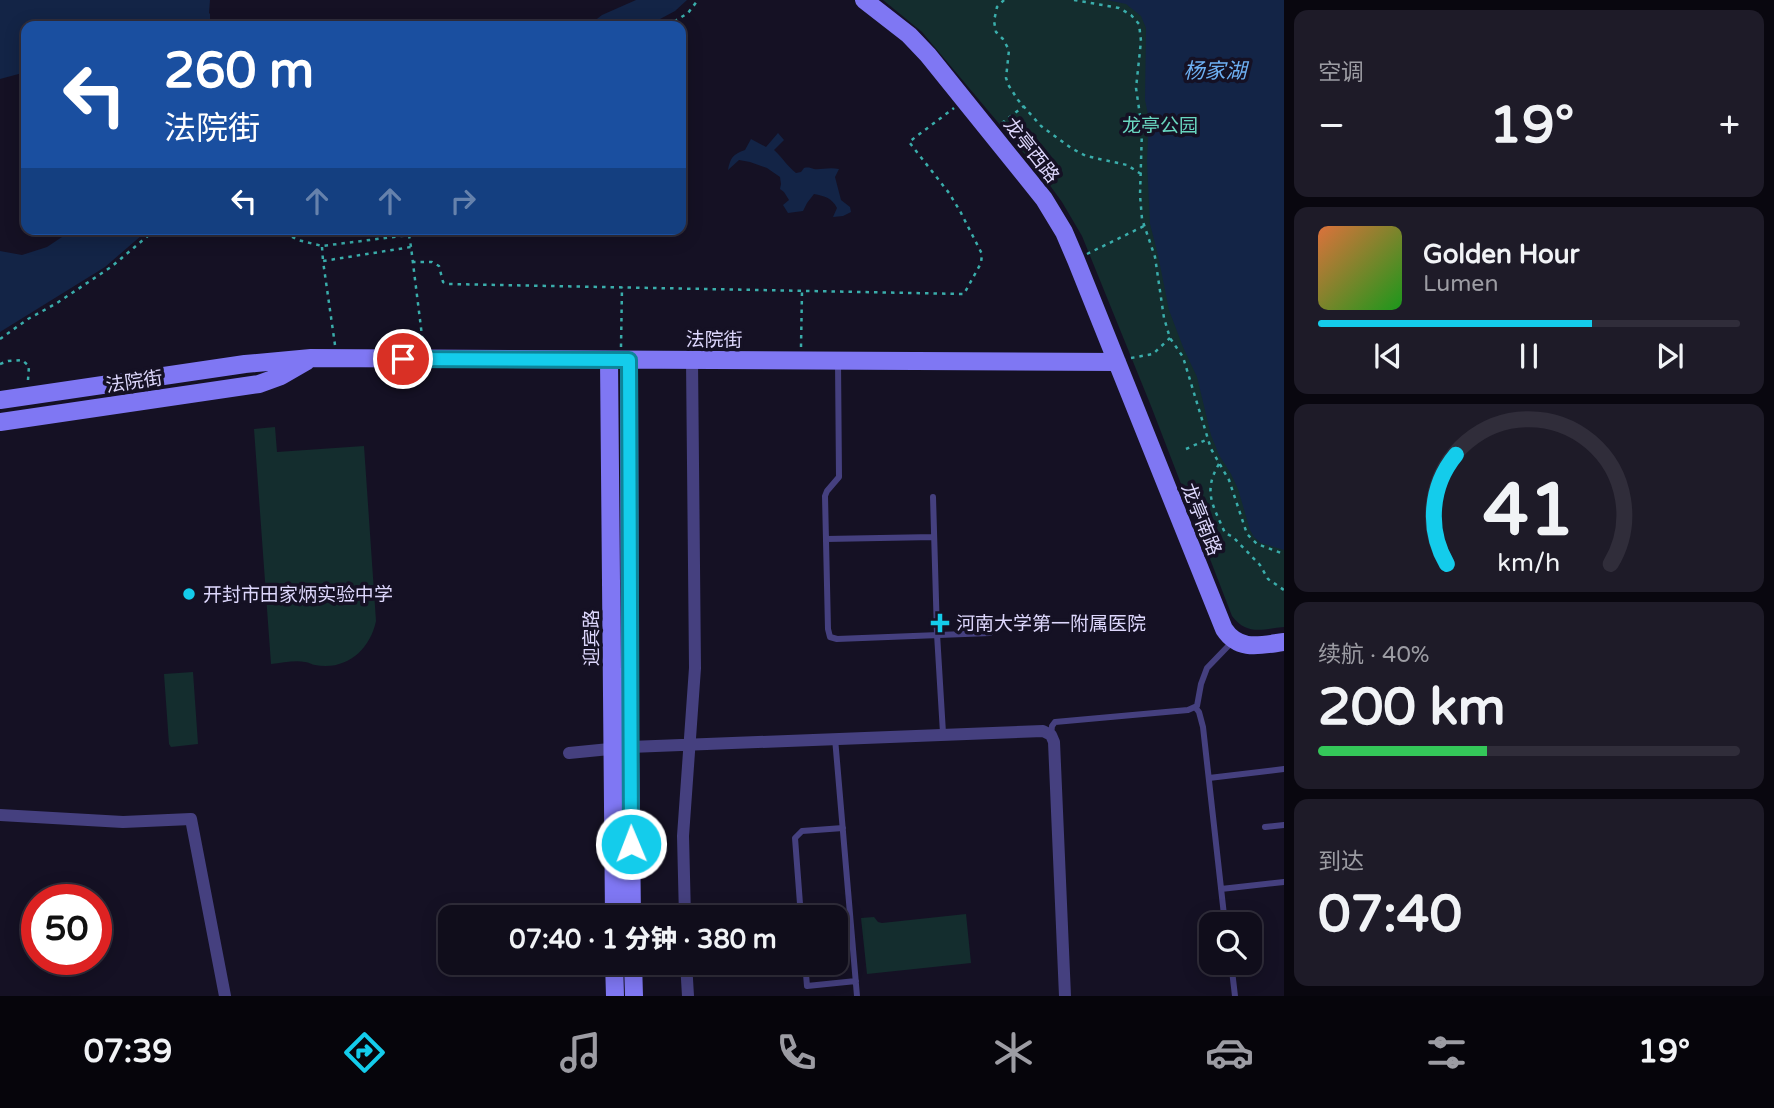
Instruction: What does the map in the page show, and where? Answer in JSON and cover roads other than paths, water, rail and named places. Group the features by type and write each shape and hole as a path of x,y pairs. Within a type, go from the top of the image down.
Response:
{"street":[{"name":"龙亭西路","path":"864,0 909,35 965,100 1053,213 1076,260 1117,362"},
{"name":"法院街","path":"14,398 311,358 1117,362"},
{"name":"法院街","path":"0,422 259,384 281,376 311,358"},
{"name":"迎宾路","path":"614,905 621,748 620,360"},
{"path":"685,905 683,836 695,668 692,360"},
{"name":"龙亭南路","path":"1117,362 1224,629 1233,641"},
{"path":"1233,641 1255,645 1284,642"},
{"path":"569,753 621,748 943,733 1042,731 1051,735 1054,742 1065,996"},
{"name":"迎宾路","path":"621,748 631,905"},
{"path":"0,815 123,822 191,819 225,996"},
{"path":"614,975 615,996"},
{"path":"633,975 634,996"},
{"path":"687,975 688,996"}],"lane":[{"path":"838,360 839,477 825,494 830,637 837,639 990,633"},
{"path":"933,497 943,733"},
{"path":"826,539 934,537"},
{"path":"1051,735 1055,722 1188,710 1197,706 1207,668 1233,641"},
{"path":"1195,707 1203,727 1224,912"},
{"path":"835,738 857,996"},
{"path":"1209,778 1284,769"},
{"path":"1265,827 1284,825"},
{"path":"800,905 795,838 802,831 843,828"},
{"path":"1221,889 1284,882"},
{"path":"806,975 807,986 856,982"},
{"path":"1232,975 1235,996"}],"water":[{"path":"0,0 210,0 210,21 21,21 21,73 0,79"},
{"path":"636,0 687,0 675,11 656,21 594,21"},
{"name":"杨家湖","path":"1107,0 1284,0 1284,550 1261,543 1250,530 1238,489 1211,435 1197,377 1169,310 1150,224 1147,161 1149,119 1145,100 1146,28 1141,16 1126,4"},
{"path":"778,133 784,140 774,150 796,173 804,168 839,169 835,177 841,200 850,207 851,212 833,217 837,208 833,202 814,194 803,211 788,213 783,205 789,200 780,189 780,177 767,168 739,160 728,170 733,157 745,150 751,139 766,147"},
{"path":"65,235 142,235 105,267 0,332 0,251 22,255 47,247"}],"place":[{"name":"开封市田家炳实验中学","path":"189,594"},
{"name":"河南大学第一附属医院","path":"940,623"}],"park label":[{"name":"龙亭公园","path":"1160,125"}]}
